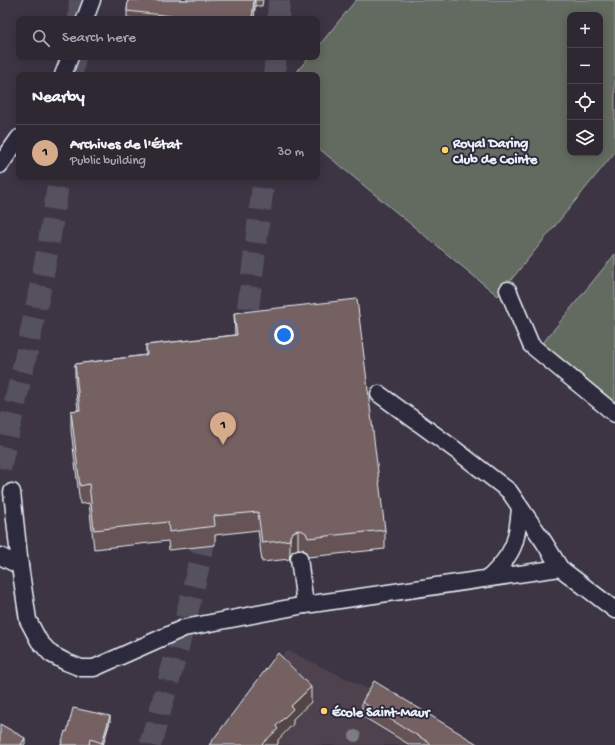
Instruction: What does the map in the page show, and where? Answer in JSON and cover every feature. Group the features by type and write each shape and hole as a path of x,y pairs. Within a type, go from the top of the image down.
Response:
{"lane":[{"path":"86,16 92,0"},
{"path":"64,72 69,60"},
{"path":"0,165 16,142"},
{"path":"508,290 531,345 615,414"},
{"path":"379,394 509,491 560,568 615,610"},
{"path":"12,492 20,566 28,620 39,640 51,654 81,668 94,668 184,628 305,605 560,568"},
{"path":"489,578 503,564 513,548 518,533 520,508"},
{"path":"0,556 20,566"},
{"path":"299,558 305,605"}],"shaded area":[{"name":"Royal Daring Club de Cointe","path":"356,0 615,0 615,152 498,296 320,149 320,72 296,72 306,60 320,60 320,44"},
{"path":"615,254 615,404 542,344"},
{"name":"École Saint-Maur","path":"289,651 370,690 463,745 216,745 282,655"}],"building":[{"path":"128,0 254,0 252,16 172,16 127,11"},
{"path":"357,299 385,530 308,538 306,533 298,530 293,532 290,536 290,540 262,543 258,512 214,516 215,526 169,532 168,522 94,530 89,484 80,486 71,411 80,410 75,364 147,355 146,345 237,335 234,313"},
{"path":"278,653 311,687 291,706 293,709 276,726 278,729 261,745 209,745"},
{"path":"374,681 479,745 432,745 362,702"},
{"path":"73,708 110,716 102,743 90,739 89,745 61,745 65,731 67,732"},
{"path":"0,724 25,738 21,745 0,745"}],"tunnel":[{"path":"79,16 80,0"},
{"path":"278,16 279,0"},
{"path":"72,72 74,60"},
{"path":"274,72 276,60"},
{"path":"0,468 40,287 54,214 59,180"},
{"path":"244,341 264,180"},
{"path":"150,745 190,603 209,518"}],"place":[{"name":"Royal Daring Club de Cointe","path":"445,150"},
{"name":"Archives de l'État","path":"223,445"},
{"name":"École Saint-Maur","path":"324,711"}]}
